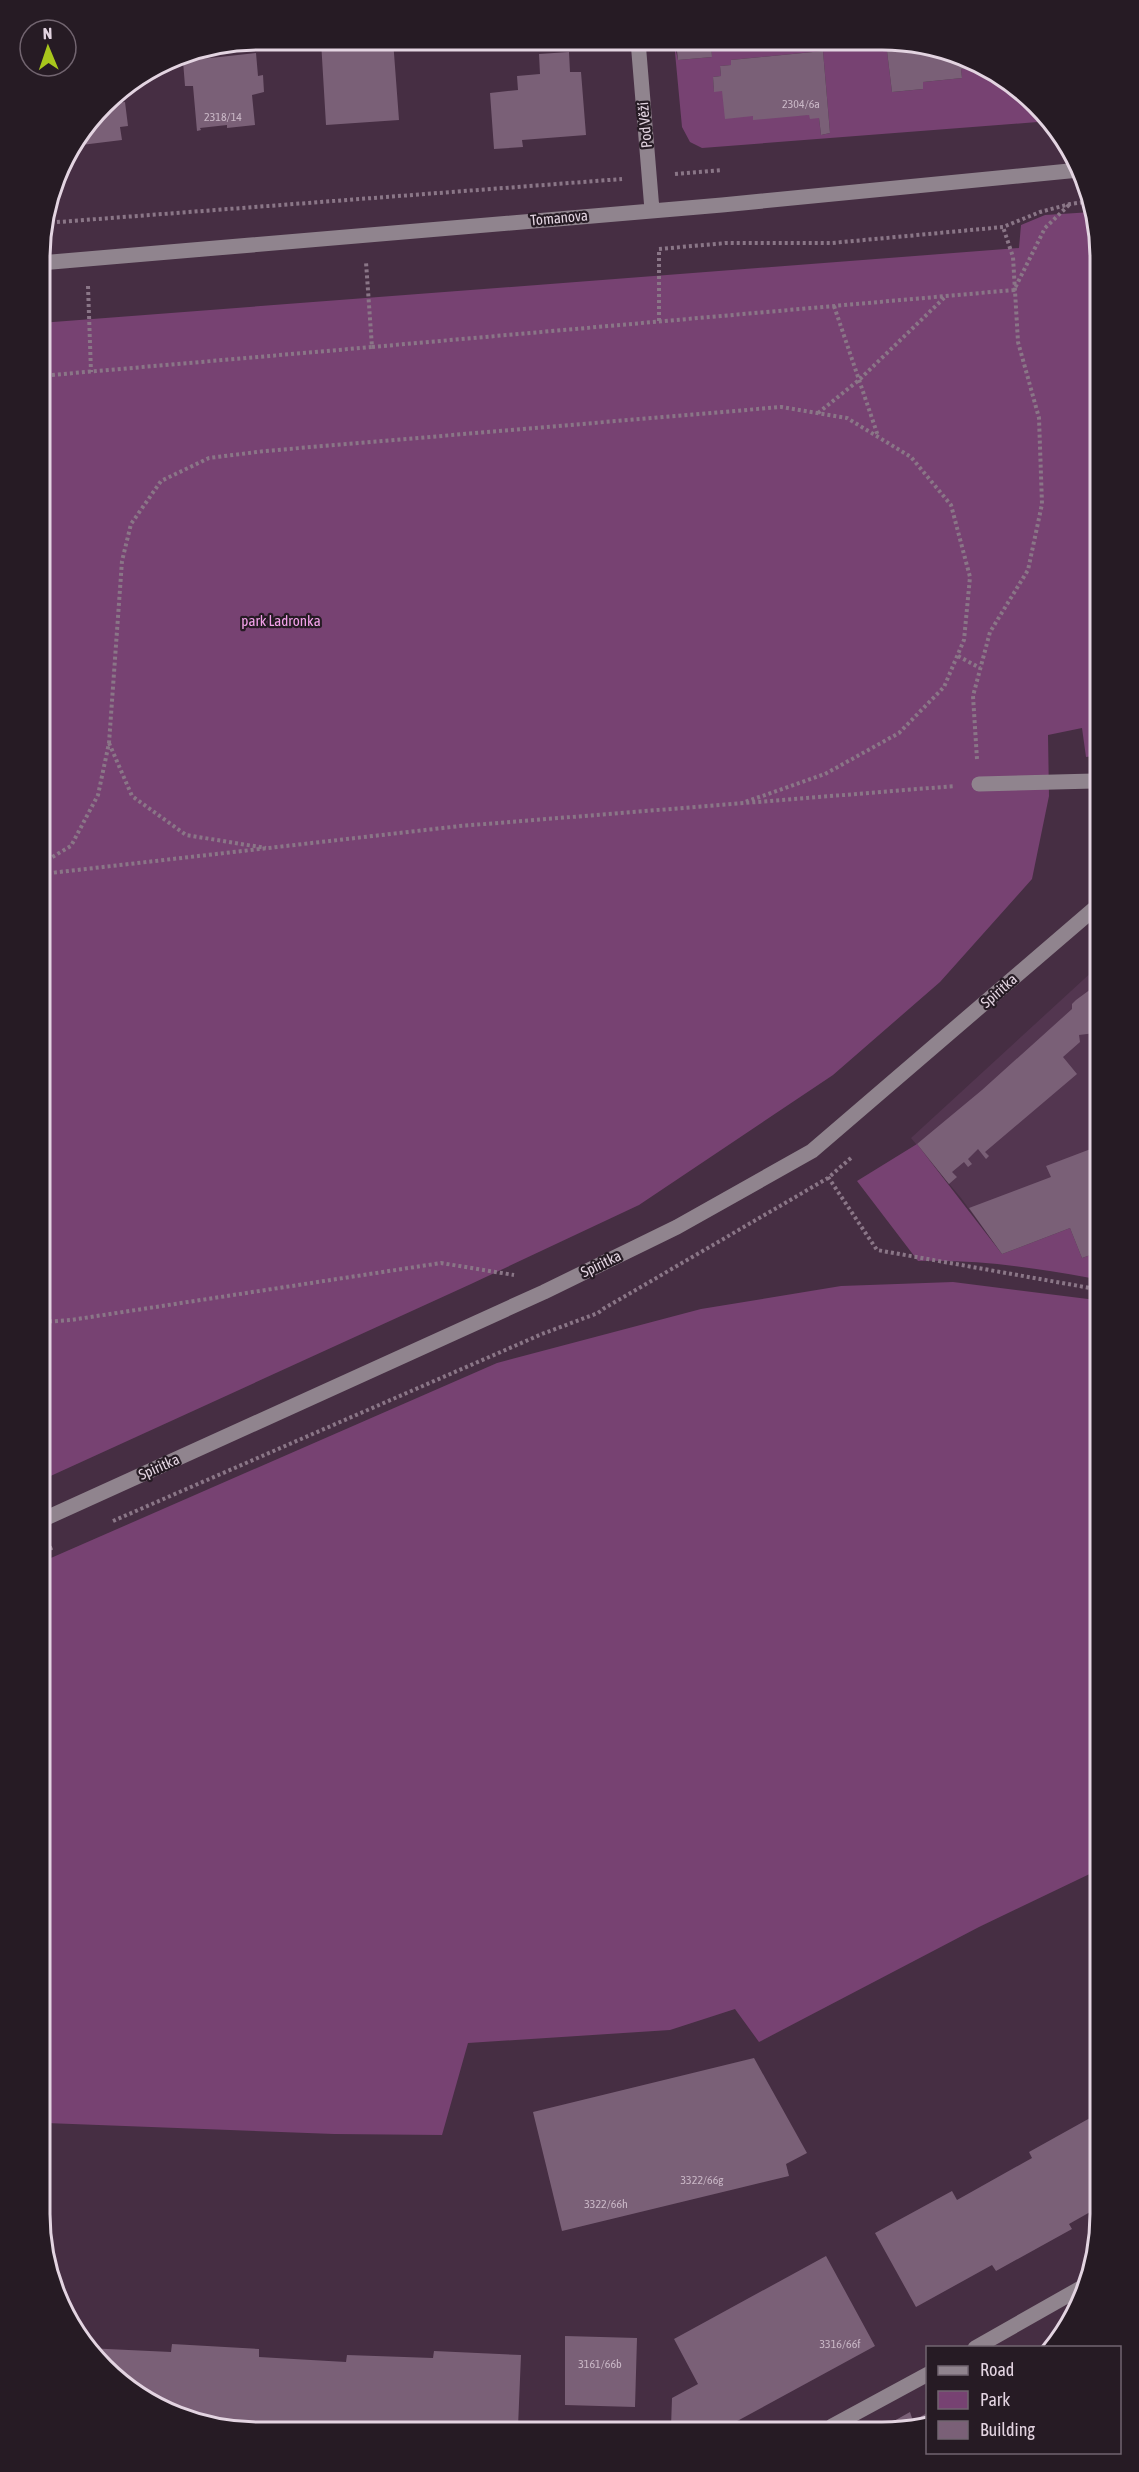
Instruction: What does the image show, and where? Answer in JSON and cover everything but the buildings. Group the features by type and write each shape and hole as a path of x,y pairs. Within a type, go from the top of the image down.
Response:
{"street":[{"name":"Pod Věží","path":"639,50 652,210"},
{"name":"Tomanova","path":"50,262 734,204 1070,171"},
{"path":"979,784 1090,781"},
{"name":"Spiritka","path":"50,1516 544,1292 677,1227 812,1151 1090,913"},
{"path":"982,2346 1001,2340 1074,2292"},
{"path":"839,2422 926,2374"}],"path":[{"path":"52,222 722,170"},
{"path":"659,321 659,249 726,243 832,243 1003,227 1040,212 1082,202"},
{"path":"1014,290 1046,228 1070,204"},
{"path":"50,873 460,826 979,784 973,696 990,632 1028,570 1042,504 1039,418 1018,342 1013,257 1003,227"},
{"path":"364,236 372,347"},
{"path":"87,259 91,372"},
{"path":"50,375 1014,290"},
{"path":"817,414 859,380 946,297"},
{"path":"834,306 878,437"},
{"path":"50,858 71,846 98,795 109,743 122,561 131,524 161,481 209,458 782,407 847,418 911,457 951,505 970,577 964,640 944,687 899,734 825,774 745,802"},
{"path":"958,656 980,668"},
{"path":"109,743 132,796 186,835 272,849"},
{"path":"812,1151 877,1250 1089,1288"},
{"path":"50,1322 441,1263 514,1275 544,1292"},
{"path":"110,1522 603,1309"},
{"path":"50,1548 55,1546"}],"shaded area":[{"path":"1090,974 1089,1255 1082,1258 1070,1228 1002,1254 961,1198 911,1138"}],"green space":[{"path":"675,50 678,60 712,57 712,50 887,50 892,92 923,89 923,82 962,78 961,69 966,68 997,85 1019,101 1039,122 702,148 690,142 682,127","holes":["823,51 830,133 821,135 819,118 809,115 753,116 722,91 714,91 713,77 721,76 720,66 731,65 731,60"]},
{"name":"park Ladronka","path":"1084,213 1088,230 1090,258 1090,757 1086,757 1082,728 1048,735 1049,796 1032,879 940,982 833,1075 639,1205 50,1476 50,322 1019,248 1021,225 1045,215"},
{"path":"917,1144 1002,1254 1070,1228 1082,1258 1089,1255 1089,1278 1007,1265 963,1261 918,1261 857,1181"},
{"path":"953,1282 1089,1299 1089,1874 979,1927 759,2042 735,2009 670,2030 468,2043 442,2135 334,2134 50,2123 50,1558 497,1363 701,1309 841,1286"}]}
